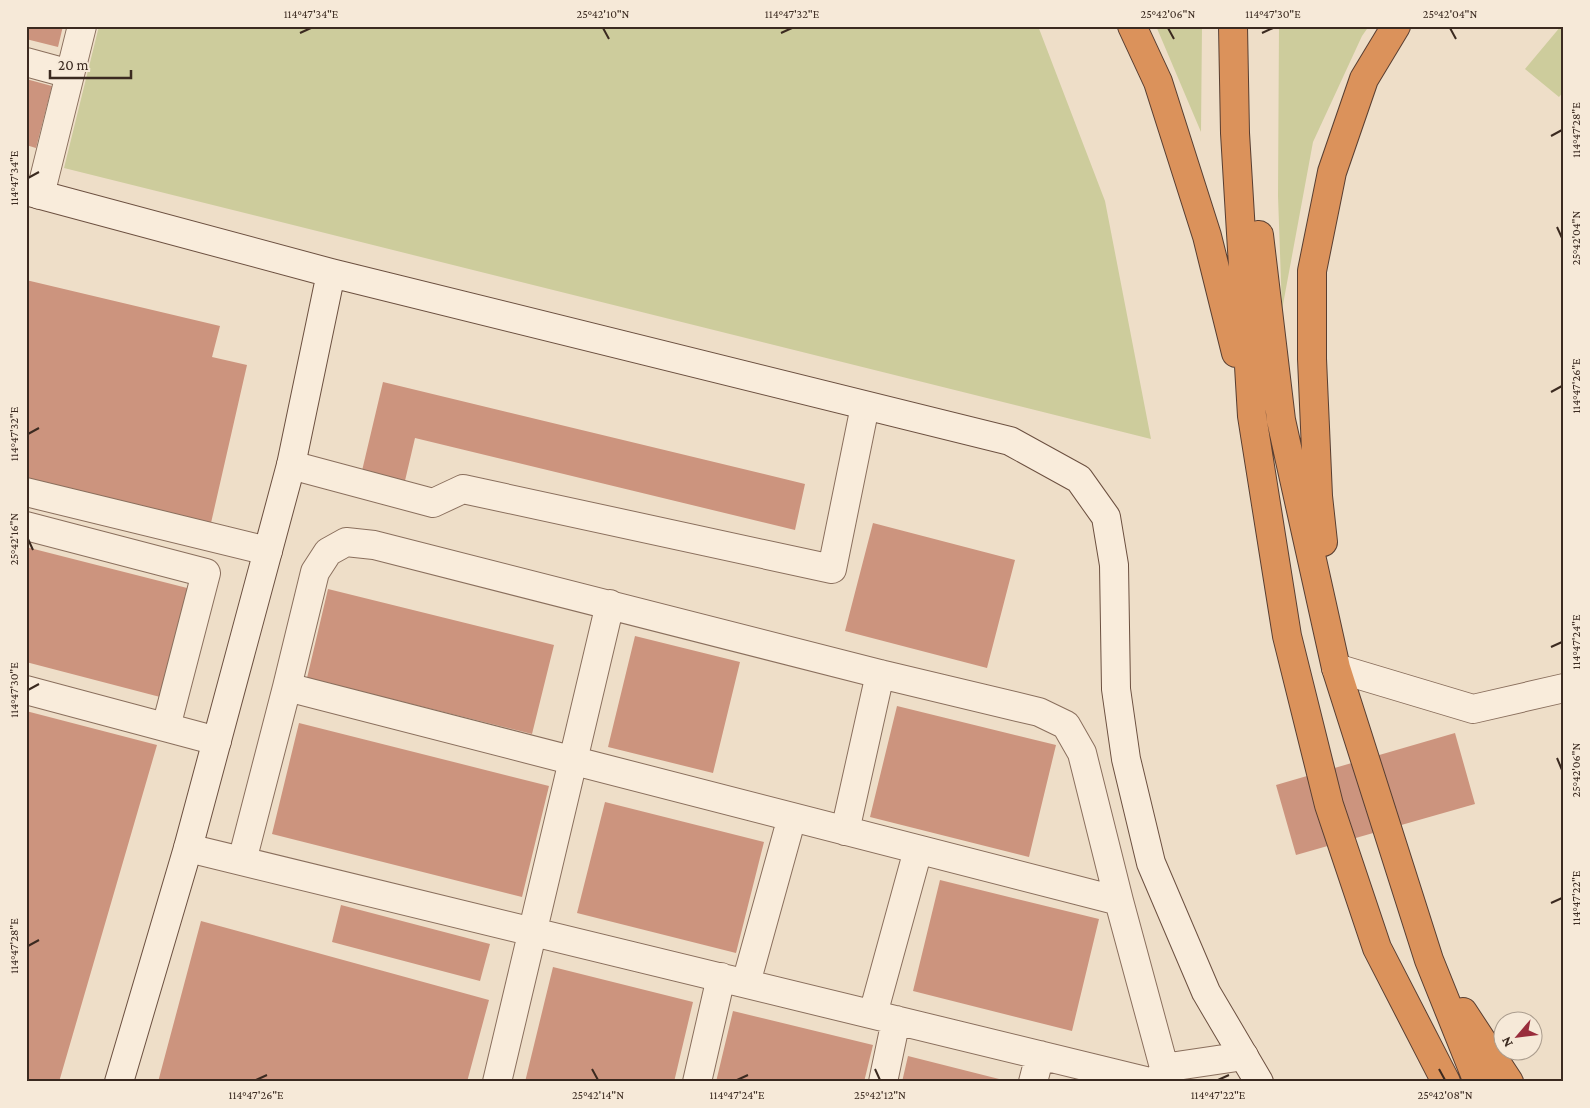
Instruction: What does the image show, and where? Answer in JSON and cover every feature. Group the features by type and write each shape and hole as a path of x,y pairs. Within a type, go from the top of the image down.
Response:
{"highway":[{"path":"1132,26 1158,82 1207,236 1252,416 1287,636 1329,805 1377,948 1446,1082"},
{"path":"1233,26 1235,133 1252,416"},
{"path":"1251,26 1251,89 1259,236 1281,420 1336,668 1429,960 1478,1082"},
{"path":"1336,668 1318,496 1312,359 1312,271 1332,172 1364,79 1396,26"},
{"path":"1429,960 1509,1082"}],"street":[{"path":"82,26 70,74 33,193 331,273 1010,441 1079,479 1106,517 1114,565 1116,690 1126,759 1150,863 1206,992 1259,1082"},
{"path":"26,62 70,74"},
{"path":"120,1082 188,848 291,465 331,273"},
{"path":"291,465 433,503 462,489 832,569 865,406"},
{"path":"26,492 268,551"},
{"path":"26,526 206,573 166,727"},
{"path":"242,861 315,572 328,552 346,542 374,545 880,674 1039,712 1066,725 1082,753 1160,1077"},
{"path":"497,1082 610,604"},
{"path":"1336,668 1473,709 1564,688"},
{"path":"845,831 880,674"},
{"path":"287,687 1119,901"},
{"path":"26,690 217,740"},
{"path":"697,1082 792,817"},
{"path":"188,848 1040,1055 1160,1077 1244,1056"},
{"path":"883,1082 885,1017 918,850"},
{"path":"1034,1082 1040,1055"}],"green space":[{"path":"99,26 1038,26 1105,201 1151,439 64,168"},
{"path":"1156,26 1202,26 1201,132"},
{"path":"1279,26 1369,26 1362,36 1313,142 1282,310 1278,196"},
{"path":"1561,26 1564,26 1564,91 1559,97 1525,69"}],"building":[{"path":"26,26 63,26 58,47 26,39"},
{"path":"26,79 52,86 36,148 26,145"},
{"path":"26,280 220,326 212,357 247,365 211,523 26,480"},
{"path":"383,382 805,484 795,530 415,438 404,485 361,475"},
{"path":"873,523 1015,560 987,668 845,631"},
{"path":"26,547 191,589 164,698 26,662"},
{"path":"328,589 554,645 532,734 307,678"},
{"path":"635,636 740,662 713,773 608,747"},
{"path":"897,706 1056,745 1029,857 870,817"},
{"path":"26,711 157,745 59,1082 26,1082"},
{"path":"299,723 549,786 522,897 272,834"},
{"path":"1455,733 1475,804 1296,855 1276,785"},
{"path":"605,802 764,842 736,953 577,913"},
{"path":"940,880 1099,919 1072,1031 913,991"},
{"path":"341,905 490,944 480,981 332,942"},
{"path":"201,921 489,1000 467,1082 158,1082"},
{"path":"553,967 693,1002 674,1082 525,1082"},
{"path":"733,1011 873,1045 864,1082 716,1082"},
{"path":"908,1056 1007,1081 1007,1082 902,1082"}]}
